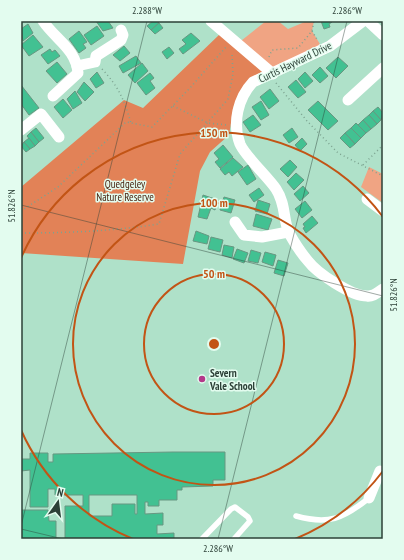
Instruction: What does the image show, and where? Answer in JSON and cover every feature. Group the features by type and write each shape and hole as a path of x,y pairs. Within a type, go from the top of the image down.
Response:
{"street":[{"path":"43,21 55,36 66,46 77,61 78,69"},
{"path":"211,21 232,40 276,72"},
{"name":"Curtis Hayward Drive","path":"364,21 330,46 253,82 244,92 238,112 237,126 240,145 276,189 284,205 288,232 308,261 330,280 350,291 367,296 376,294 383,289"},
{"path":"368,21 383,35"},
{"path":"53,96 78,69 95,62 96,56 121,40 123,35 121,30"},
{"path":"348,100 383,68"},
{"path":"21,130 41,114 59,137"},
{"path":"367,199 383,211"},
{"path":"235,222 244,235 262,237 288,232"},
{"path":"369,498 379,483 380,471"}],"lane":[{"path":"296,516 314,521 332,519 351,512 369,498"},
{"path":"202,539 231,509 235,507 248,517 250,521 234,539"}],"path":[{"path":"314,21 312,31 298,48 289,50 277,48 270,52 270,62 276,72 275,82 307,121 338,153 383,176"},
{"path":"21,210 58,187 126,122 152,127 173,106 232,40"},
{"path":"21,233 125,229 159,224 180,154 228,100 233,74 232,40"},
{"path":"95,62 115,83 124,100 131,123"},
{"path":"173,106 208,123 237,126"},
{"path":"362,166 383,145"}],"shaded area":[{"path":"266,21 278,21 288,29 307,21 314,21 312,31 323,49 273,74 237,44"},
{"path":"369,167 383,174 383,203 361,187"}],"green space":[{"name":"Quedgeley Nature Reserve","path":"220,34 263,72 234,105 229,135 210,152 200,171 183,264 21,253 21,187 124,100 143,108"}],"building":[{"path":"96,21 108,21 113,28 103,31"},
{"path":"153,21 157,21 159,23 151,30 147,26"},
{"path":"321,21 332,22 329,24 330,27 324,29"},
{"path":"159,23 163,28 155,34 151,30"},
{"path":"28,24 33,33 23,41 21,29"},
{"path":"97,26 104,36 91,45 84,35"},
{"path":"79,31 87,42 83,44 86,48 79,53 69,39"},
{"path":"191,33 200,41 183,54 179,49 186,44 182,40"},
{"path":"33,35 43,47 29,56 21,45"},
{"path":"124,46 130,53 120,61 113,55"},
{"path":"169,47 174,53 167,59 162,52"},
{"path":"50,49 52,52 55,50 60,56 48,64 41,55"},
{"path":"136,56 141,63 123,73 119,66"},
{"path":"338,57 348,66 336,78 326,68"},
{"path":"57,62 67,74 57,83 46,71"},
{"path":"142,63 148,71 135,83 128,75"},
{"path":"320,67 328,76 320,83 312,75"},
{"path":"97,72 104,83 96,88 90,79"},
{"path":"305,72 313,81 305,88 298,79"},
{"path":"150,73 154,78 150,81 155,88 146,95 137,83"},
{"path":"296,80 306,92 298,98 288,87"},
{"path":"84,82 94,92 85,101 77,92"},
{"path":"21,85 39,108 29,115 21,104"},
{"path":"270,89 279,101 269,109 260,97"},
{"path":"75,91 82,103 73,109 67,99"},
{"path":"63,99 72,110 63,118 54,107"},
{"path":"261,101 269,115 261,120 252,107"},
{"path":"318,101 338,121 328,130 308,110"},
{"path":"378,107 383,113 381,120 373,111"},
{"path":"373,111 381,120 377,124 369,115"},
{"path":"253,115 261,125 250,132 243,122"},
{"path":"369,115 377,124 371,129 363,120"},
{"path":"363,120 371,129 366,133 358,125"},
{"path":"356,123 366,133 361,138 351,128"},
{"path":"36,128 44,138 39,142 31,132"},
{"path":"292,128 298,137 289,143 283,135"},
{"path":"351,128 361,138 355,144 345,133"},
{"path":"31,132 39,142 35,146 27,136"},
{"path":"345,133 355,144 350,148 340,138"},
{"path":"29,138 35,146 30,149 24,142"},
{"path":"302,138 307,144 300,151 295,145"},
{"path":"24,142 30,149 26,152 21,146"},
{"path":"223,145 233,157 220,168 215,162 219,159 214,153"},
{"path":"233,158 243,167 232,176 229,172 225,175 220,169"},
{"path":"290,160 297,167 288,177 280,169"},
{"path":"248,165 256,179 247,185 238,172"},
{"path":"296,173 304,180 294,190 287,182"},
{"path":"303,186 309,193 300,201 294,194"},
{"path":"259,188 264,195 254,202 249,195"},
{"path":"203,195 218,200 215,210 211,208 207,219 198,217"},
{"path":"224,197 235,200 231,213 220,210"},
{"path":"258,200 270,204 267,214 255,211"},
{"path":"305,201 312,210 302,218 295,209"},
{"path":"256,214 272,219 268,230 253,226"},
{"path":"312,216 318,223 306,233 303,228 305,227 303,224"},
{"path":"196,231 209,236 207,244 193,241"},
{"path":"211,237 223,240 220,252 208,249"},
{"path":"224,245 234,247 232,258 222,255"},
{"path":"237,249 248,253 244,263 233,259"},
{"path":"251,250 261,253 258,263 248,261"},
{"path":"265,252 276,255 273,266 262,262"},
{"path":"278,260 288,263 284,276 274,273"},
{"path":"225,452 225,480 213,480 213,486 182,487 182,490 177,490 177,500 159,500 159,506 148,506 148,502 145,502 145,514 163,513 163,525 157,525 157,534 174,533 174,539 65,538 65,506 83,506 83,495 55,495 55,489 48,489 48,507 30,507 30,470 21,471 21,459 30,459 30,453 48,453 48,462 53,462 53,454","holes":["89,495 137,495 137,514 135,514 135,504 112,504 112,516 89,516"]},
{"path":"21,510 48,510 49,521 56,521 56,539 21,539"}],"place":[{"name":"Severn Vale School","path":"202,379"}]}
